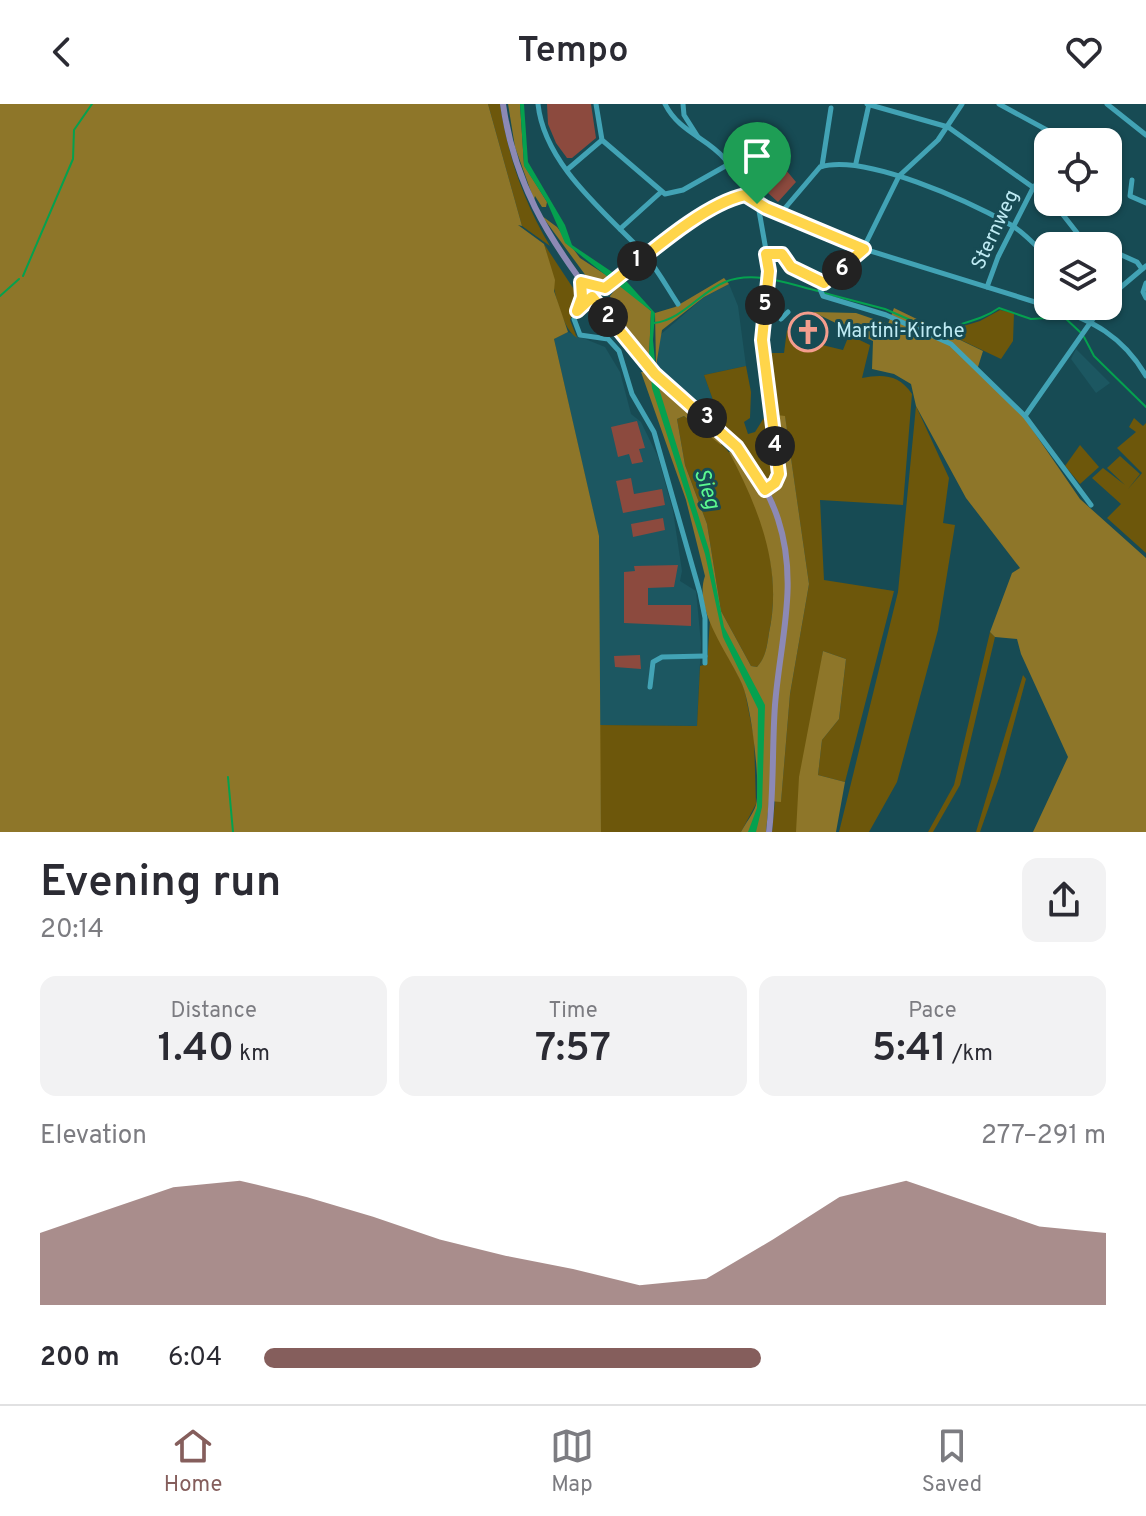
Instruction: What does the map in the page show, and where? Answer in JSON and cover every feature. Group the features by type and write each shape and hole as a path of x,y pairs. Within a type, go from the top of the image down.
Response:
{"main road":[{"path":"503,104 509,143 526,195 551,241 638,356 729,439 765,490 784,540 789,593 775,701 769,832"},
{"path":"581,282 608,286"},
{"path":"577,311 582,297 581,282"}],"street":[{"path":"538,104 546,139 568,169 644,255 678,304"},
{"path":"596,104 602,140 661,192 672,194 683,190 729,164"},
{"path":"665,104 678,124 729,164 745,195 757,204 864,249 1034,301"},
{"path":"683,104 684,115 698,138"},
{"path":"856,163 868,104 948,127 1034,186"},
{"path":"962,104 948,127 899,176 864,249 824,283 821,292 941,338 1025,416 1070,481 1091,505"},
{"path":"999,104 1043,128"},
{"path":"1107,104 1146,135"},
{"path":"780,214 822,166 831,108"},
{"path":"568,169 602,140"},
{"path":"822,166 856,163 899,176 1013,226 1034,245"},
{"path":"1132,180 1130,196 1146,203"},
{"name":"Sternweg","path":"987,287 1034,186"},
{"path":"620,229 661,192"},
{"path":"650,687 653,662 662,657 705,660 705,618 654,432 632,394 617,346 608,339 580,335 574,327 577,311 644,255 729,201 745,195"},
{"path":"757,204 769,275 762,340 779,474 775,483 765,490"},
{"path":"766,254 782,254 791,267 824,283"},
{"path":"1122,255 1144,268 1122,282"},
{"path":"1146,283 1146,298"},
{"path":"765,302 773,311"},
{"path":"1025,416 1092,320 1128,348 1146,376"}],"shaded area":[{"path":"0,104 488,104 522,226 518,225 544,244 555,280 554,291 568,332 554,339 599,536 601,832 0,832"},
{"path":"488,104 500,104 518,177 550,246 522,226"},
{"path":"508,104 520,104 524,165 547,202 546,207 542,207 535,196 534,200 515,147"},
{"path":"520,104 524,104 528,162 565,225 572,245 627,282 655,313 653,340 657,382 709,550 724,627 765,705 762,807 756,832 748,832 757,808 758,709 723,637 705,554 652,388 649,357 651,311 565,243 547,202 524,166"},
{"path":"542,216 557,227 580,258 609,277 598,282 589,280"},
{"path":"544,244 579,297 570,320 577,338 559,309"},
{"path":"724,278 729,284 704,297 662,330 656,366 655,313 675,307"},
{"path":"620,284 651,311 649,360 616,318 610,296"},
{"path":"729,284 738,306 746,366 704,375 713,400 703,407 656,366 659,336 704,297"},
{"path":"894,308 983,351 977,370 1023,416 1080,499 1146,558 1146,832 1033,832 1068,757 1017,639 995,637 990,632 1012,573 1020,568 966,498 916,406 911,384 894,374 872,369 873,341 813,312 856,313 888,324"},
{"path":"1000,310 1014,313 1013,341 1001,359 944,332 980,321"},
{"path":"787,330 814,343 843,350 849,335 870,345 862,378 890,377 902,382 912,394 903,505 820,500 824,580 894,591 845,782 818,775 822,740 839,719 846,659 823,651 798,832 772,832 775,801 781,801 790,694 809,584 785,417 777,415 768,353 784,353"},
{"path":"568,332 605,347 620,372 631,414 641,422 658,457 673,511 682,571 680,581 696,591 701,643 697,726 599,725 599,538 554,339"},
{"path":"1076,349 1110,383 1096,393 1071,359"},
{"path":"746,366 751,392 750,418 744,422 748,434 755,432 767,413 766,445 771,445 775,477 771,482 766,481 738,439 703,407 713,400 704,375"},
{"path":"641,372 646,372 724,439 721,445 684,416 677,419 685,465 707,524 721,611 751,666 757,667 766,651 773,609 773,585 759,517 729,452 735,450 765,495 780,485 784,476 777,415 785,416 809,584 790,694 781,802 769,801 766,832 741,832 755,808 757,795 749,708 742,684 708,617 704,603 705,576 686,500"},
{"path":"916,406 949,478 943,523 955,525 938,630 897,782 869,832 839,832 898,592"},
{"path":"684,416 727,449 761,518 773,587 767,647 757,667 751,666 721,611 707,524 685,465 677,419"},
{"path":"1134,418 1143,426 1146,423 1146,553 1107,518 1121,504 1092,478 1103,468 1125,485 1107,468 1120,456 1140,474 1128,489 1142,473 1117,448 1136,432 1129,427"},
{"path":"1080,445 1099,467 1080,484 1065,466"},
{"path":"710,620 744,687 754,738 756,804 741,832 601,832 599,725 697,726 700,666 707,664"},
{"path":"990,632 995,637 960,785 933,832 928,832 954,785"},
{"path":"823,651 846,659 839,719 822,740 818,775 845,782 836,832 796,832 799,777"},
{"path":"1023,675 1026,679 1000,775 980,832 976,832"}],"building":[{"path":"547,104 591,104 596,138 572,158 567,158 548,124"},
{"path":"777,169 783,174 786,170 796,182 778,202 768,193 776,183 770,178"},
{"path":"637,421 645,448 639,449 643,462 632,464 629,454 618,457 611,427"},
{"path":"631,478 634,494 662,489 665,505 623,513 616,481"},
{"path":"663,518 665,530 633,537 631,524"},
{"path":"678,565 674,587 648,588 648,605 691,605 691,626 624,623 624,572 635,571 634,566"},
{"path":"640,655 641,669 615,667 614,656"}],"waterway":[{"path":"23,276 73,159 74,130 92,104"},
{"path":"0,296 19,279"},
{"path":"654,323 673,317 716,287 736,279 772,279 818,291"},
{"path":"824,293 885,309 938,332 999,308 1031,319 1064,317 1080,332"},
{"path":"1084,337 1094,356 1146,407"},
{"path":"228,777 233,832"}],"place":[{"name":"Martini-Kirche","path":"808,332"}],"route":[{"path":"745,195 757,204 864,249 824,283 791,267 782,254 766,254 769,271 762,340 779,474 775,483 765,490 737,447 655,374 592,297 577,311 582,297 581,282 605,288 644,255 729,201 745,195"}],"water label":[{"name":"Sieg","path":"706,489"}]}
